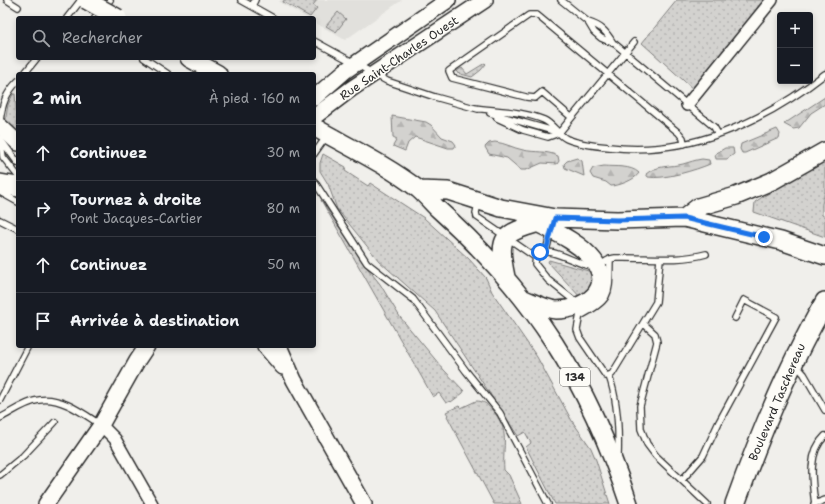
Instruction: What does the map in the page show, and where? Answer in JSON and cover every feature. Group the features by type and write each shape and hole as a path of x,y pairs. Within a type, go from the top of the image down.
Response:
{"highway":[{"path":"0,184 16,187"},
{"name":"Boulevard Taschereau","path":"735,504 766,422 792,362 825,302"}],"main road":[{"path":"86,0 114,16"},
{"path":"193,60 214,72"},
{"name":"134","path":"320,132 360,154 419,190 470,238 524,298 572,372 592,409 629,504"},
{"path":"684,218 698,207 736,196 772,181 825,150"},
{"name":"134","path":"419,190 448,191 513,210 548,224 684,218"},
{"path":"684,218 787,242 825,256"},
{"path":"506,277 502,253 502,243 506,237 513,230 548,224 604,263 599,290 578,311 554,310 524,298"}],"street":[{"name":"Rue Saint-Charles Ouest","path":"316,96 354,64 448,0"},
{"name":"Rue Saint-Charles Ouest","path":"316,115 351,89 485,0"},
{"path":"687,105 772,0"},
{"path":"0,126 16,141"},
{"path":"46,504 101,425 142,348"},
{"path":"137,360 146,348"},
{"path":"267,348 294,380"},
{"path":"280,348 294,380 364,504"},
{"path":"101,425 115,439 152,504"}],"lane":[{"path":"7,0 18,7"},
{"path":"69,16 81,0"},
{"path":"97,16 110,0"},
{"path":"241,0 270,16"},
{"path":"252,6 255,0"},
{"path":"562,0 588,22 600,26 607,33 613,43 714,127 718,134"},
{"path":"571,117 542,92 537,97 531,98 454,79 450,76 449,71 533,14 539,16 679,133 683,138 684,144"},
{"path":"316,42 373,75 420,92 475,108 523,130 549,137 559,133 634,42"},
{"path":"26,72 35,60"},
{"path":"147,60 166,72"},
{"path":"475,108 528,115 545,120 568,139 614,148 644,148 684,144 718,134 771,111 796,96 825,74"},
{"path":"0,121 4,99 10,88 16,83"},
{"path":"316,147 320,132"},
{"path":"0,138 16,160"},
{"path":"0,138 3,157 16,173"},
{"path":"316,184 367,263 413,299 466,371 500,413 515,438 548,504"},
{"path":"0,192 16,201"},
{"path":"479,201 476,213 477,217 535,257"},
{"path":"0,220 16,228"},
{"path":"546,251 548,224"},
{"path":"609,376 603,374 580,338 578,330 578,311 572,299 543,275 535,264 535,257 540,252 546,251 580,264 692,258 706,254"},
{"path":"609,376 627,352 657,299 660,259"},
{"path":"682,480 703,456 719,422 776,317 744,300 735,318"},
{"path":"644,324 655,334 657,342 640,406 641,429 651,450 707,504"},
{"path":"0,400 27,348"},
{"path":"792,362 804,374 825,410"},
{"path":"609,376 615,397 619,439 617,470"},
{"path":"0,418 31,402 48,399 72,408 101,425"},
{"path":"0,475 22,456 55,422"},
{"path":"825,436 817,446 813,460 812,485 815,504 825,500"}],"shaded area":[{"path":"281,0 402,0 345,40 316,23 316,16 304,16 279,2"}],"green space":[{"path":"284,0 317,0 313,5 317,8 311,16 308,16 283,2"},
{"path":"677,0 767,0 694,90 642,43"},
{"path":"338,12 346,19 336,32 326,26"},
{"path":"485,63 486,64 481,70 472,77 457,73 458,70 462,68 467,74"},
{"path":"13,94 15,94 16,134 5,123 8,105"},
{"path":"825,97 825,104 811,113 799,128 793,129 784,124"},
{"path":"392,116 426,122 431,125 442,137 453,141 456,145 454,148 448,148 415,137 408,143 405,151 393,146 397,139 393,137"},
{"path":"777,129 780,134 779,138 742,153 740,149 741,144"},
{"path":"495,142 523,150 553,154 558,156 559,161 557,164 542,163 526,170 521,170 507,158 489,154 485,147 489,143"},
{"path":"725,148 733,148 734,154 727,159 716,159 715,154"},
{"path":"323,154 346,167 345,171 368,186 370,183 424,218 469,259 486,278 492,292 537,357 572,421 591,448 610,504 555,504 526,447 531,443 525,432 518,436 435,311 379,261 337,209 328,184 320,171 320,163"},
{"path":"577,158 582,161 584,176 565,168 564,164 567,161"},
{"path":"702,159 709,160 710,164 671,176 654,178 648,177 646,174 654,169"},
{"path":"825,161 825,191 822,204 822,215 825,217 825,237 754,212 755,202"},
{"path":"604,166 632,169 639,173 637,176 626,182 611,186 606,182 593,178 590,173 593,168"},
{"path":"321,200 364,264 380,284 400,317 444,370 464,391 451,402 446,403 439,393 433,397"},
{"path":"549,260 592,272 596,281 581,298 548,262"},
{"path":"476,401 483,402 487,405 502,424 504,431 504,470 509,475 522,504 494,504 447,416 448,415 446,412 459,406 461,408"}],"route":[{"path":"540,252 546,251 555,218 617,220 684,218 764,237"}]}
